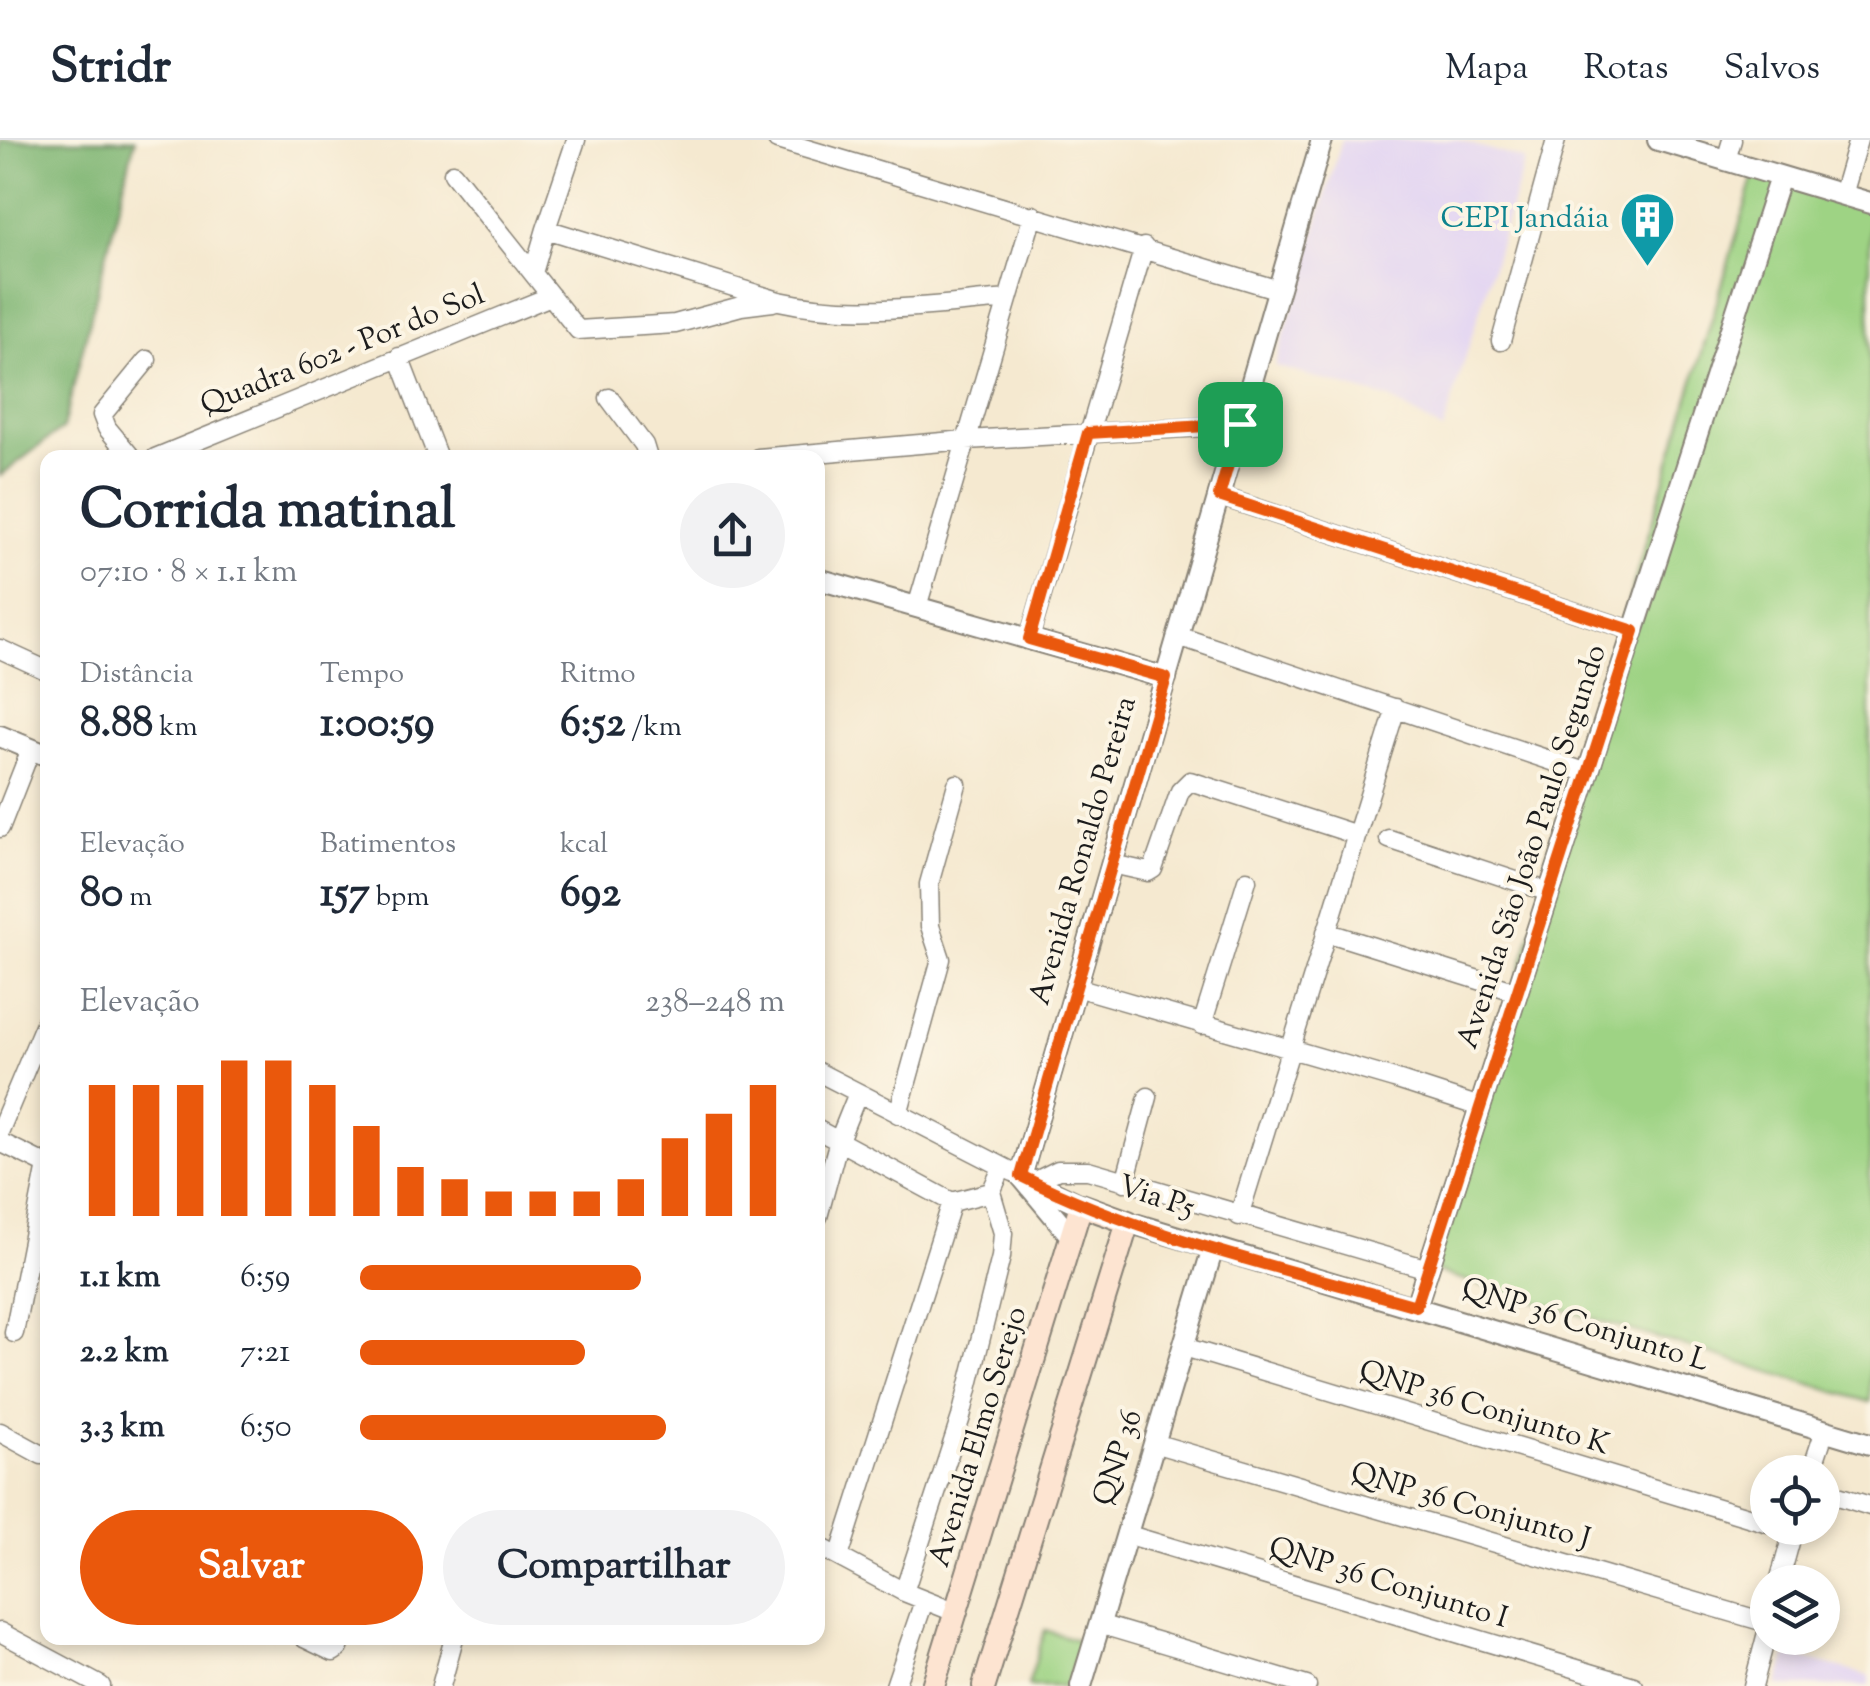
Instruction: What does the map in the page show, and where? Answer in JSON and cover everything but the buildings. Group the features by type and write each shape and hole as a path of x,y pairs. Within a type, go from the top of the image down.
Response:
{"main road":[{"name":"Via P5","path":"1081,1205 1128,1222"},
{"name":"Avenida Elmo Serejo","path":"934,1685 1081,1205"},
{"path":"984,1686 1128,1222"}],"street":[{"path":"533,272 576,140"},
{"path":"778,140 1278,290"},
{"name":"Avenida Ronaldo Pereira","path":"1019,1175 1322,140"},
{"path":"1501,341 1556,140"},
{"path":"1658,140 1729,150 1780,177 1870,203"},
{"path":"1842,195 1858,140"},
{"path":"452,173 571,324 584,331 675,324 741,306 779,301"},
{"name":"Avenida São João Paulo Segundo","path":"1416,1306 1780,177"},
{"path":"917,607 1033,215"},
{"path":"546,229 779,301 844,310 1008,299"},
{"path":"1029,639 1144,248"},
{"name":"Quadra 602 - Por do Sol","path":"174,450 551,296"},
{"path":"398,358 435,450"},
{"path":"125,450 107,428 102,415 147,360"},
{"path":"609,398 646,450"},
{"path":"825,452 1240,424"},
{"path":"1219,496 1634,631"},
{"path":"825,581 1166,678"},
{"path":"1178,636 1588,773"},
{"path":"0,648 40,668"},
{"path":"1239,1216 1396,708"},
{"path":"0,736 39,753 0,828"},
{"path":"1112,864 1148,872 1153,869 1180,791 1190,781 1356,835"},
{"path":"898,1114 941,959 930,926 928,884 957,784"},
{"path":"1389,840 1550,892"},
{"path":"1202,1025 1247,880"},
{"path":"1326,932 1517,992"},
{"path":"1076,987 1394,1079 1480,1108"},
{"path":"0,1130 40,1035"},
{"path":"825,1076 1081,1205"},
{"path":"825,1191 839,1140 858,1093"},
{"path":"1125,1182 1148,1097"},
{"path":"825,1133 952,1202 992,1192 1019,1175 1088,1170 1428,1269"},
{"path":"0,1142 40,1161"},
{"path":"1019,1175 1071,1236"},
{"path":"904,1592 961,1417 1002,1257 1003,1233 992,1192"},
{"path":"839,1557 952,1202"},
{"path":"14,1333 40,1205"},
{"name":"Via P5","path":"1128,1222 1213,1248"},
{"name":"QNP 36 Conjunto L","path":"1213,1248 1824,1430"},
{"name":"QNP 36","path":"1081,1686 1213,1248"},
{"name":"QNP 36 Conjunto K","path":"1184,1347 1750,1518"},
{"path":"1816,1455 1824,1430 1870,1444"},
{"path":"0,1432 40,1453"},
{"name":"QNP 36 Conjunto J","path":"1156,1444 1750,1621"},
{"path":"1840,1497 1870,1506"},
{"name":"QNP 36 Conjunto I","path":"1126,1534 1634,1686"},
{"path":"825,1550 904,1592 957,1613"},
{"path":"895,1686 924,1600"},
{"path":"1099,1624 1307,1686"},
{"path":"0,1632 101,1686"},
{"path":"318,1645 333,1652 340,1645"},
{"path":"440,1686 452,1645"},
{"path":"1752,1686 1760,1655"}],"shaded area":[{"path":"1342,140 1457,140 1525,160 1443,431 1390,399 1275,366"},
{"path":"1787,1655 1870,1676 1870,1686 1778,1686"}],"green space":[{"path":"0,140 135,140 63,428 0,476"},
{"path":"1756,169 1870,205 1870,1402 1428,1269 1480,1107"},
{"path":"1045,1630 1080,1641 1067,1686 1028,1686"}],"place":[{"name":"CEPI Jandáia","path":"1648,268"}],"route":[{"path":"1240,424 1219,496 1634,631 1416,1306 1128,1222 1021,1176 1166,678 1029,639 1088,433 1240,424"}]}
